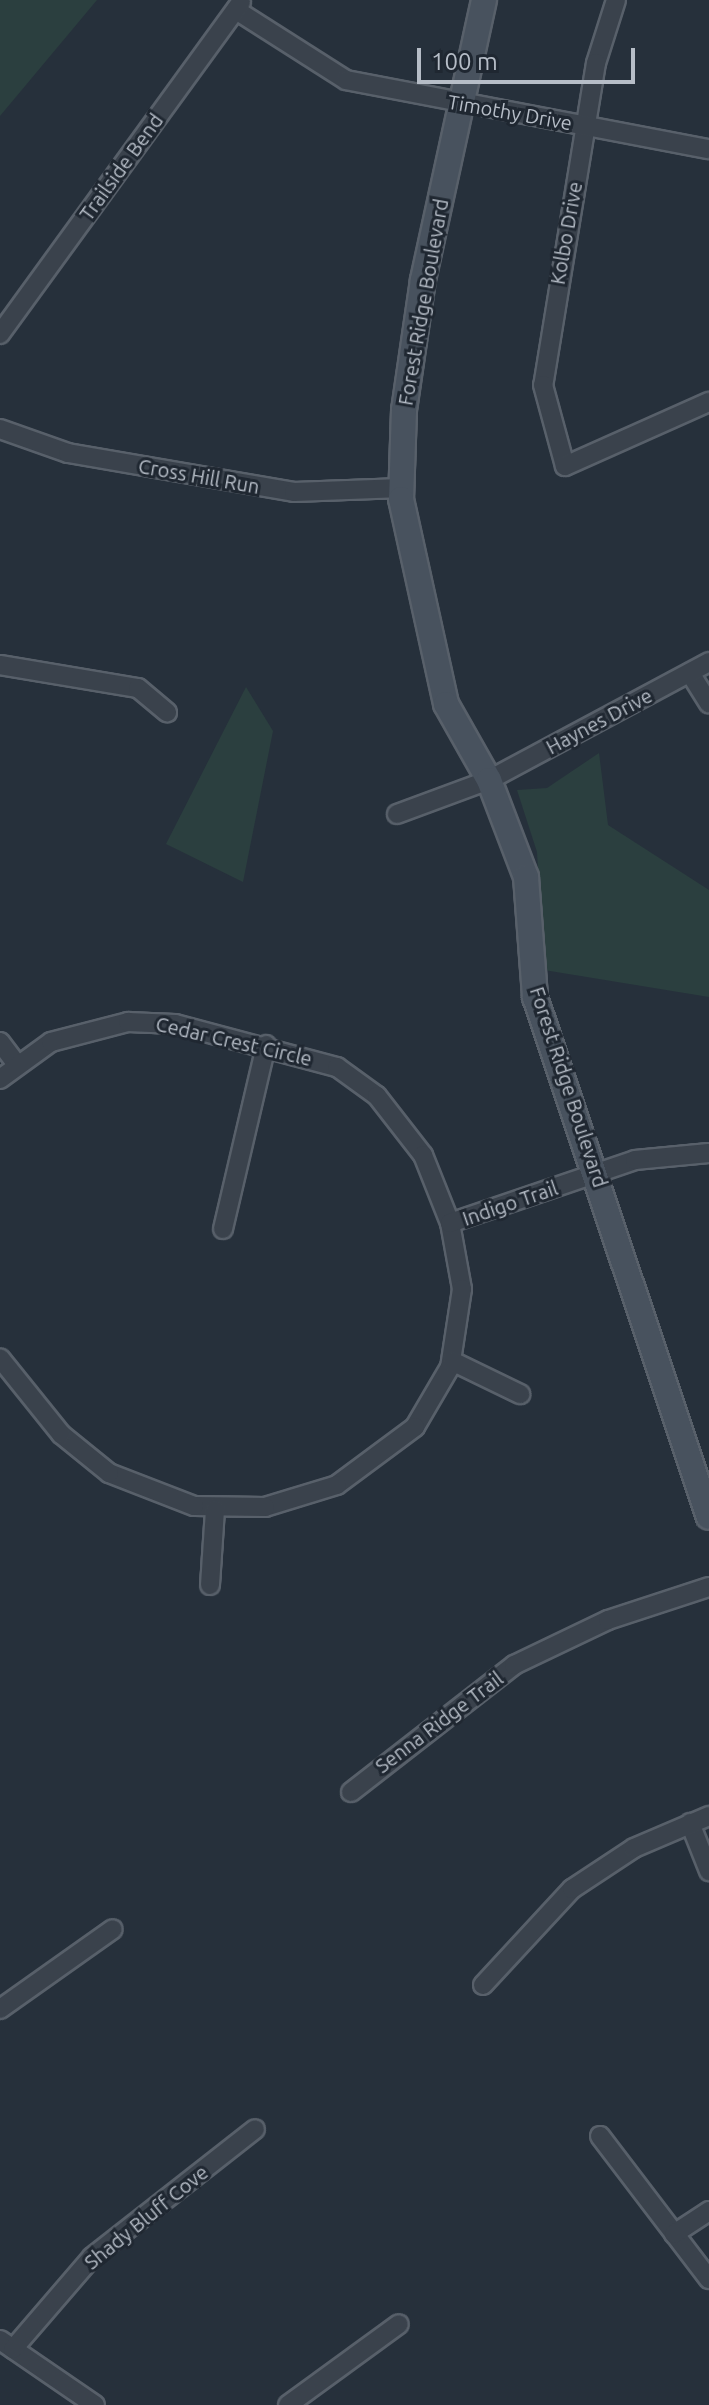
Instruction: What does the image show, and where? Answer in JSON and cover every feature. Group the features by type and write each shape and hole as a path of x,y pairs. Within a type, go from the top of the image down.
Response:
{"street":[{"name":"Forest Ridge Boulevard","path":"484,0 423,280 402,488 421,613 446,704 489,780 526,877 535,997 709,1517"},
{"name":"Kolbo Drive","path":"616,0 584,126 543,385 565,466 709,402"},
{"name":"Timothy Drive","path":"239,5 346,80 461,105 709,149"},
{"name":"Trailside Bend","path":"0,334 239,5"},
{"name":"Cross Hill Run","path":"0,429 68,453 294,492 402,488"},
{"name":"Haynes Drive","path":"397,814 489,780 709,662"},
{"path":"0,665 138,688 167,712"},
{"path":"690,673 709,703"},
{"name":"Cedar Crest Circle","path":"0,1079 16,1063 76,1032 128,1022 175,1024 266,1045 337,1067 377,1096 423,1155 450,1223 462,1289 452,1361 415,1427 370,1466 290,1502 215,1509 151,1494 88,1459 0,1358"},
{"path":"0,1042 16,1063"},
{"path":"223,1229 266,1045"},
{"name":"Indigo Trail","path":"450,1223 595,1173 659,1155 709,1153"},
{"path":"452,1361 520,1394"},
{"path":"210,1585 215,1509"},
{"name":"Senna Ridge Trail","path":"351,1792 514,1665 608,1620 709,1587"},
{"path":"483,1985 572,1889 690,1823 709,1816"},
{"path":"690,1823 709,1871"},
{"path":"0,2009 113,1929"},
{"name":"Shady Bluff Cove","path":"6,2344 92,2257 255,2129"},
{"path":"600,2136 709,2279"},
{"path":"674,2234 709,2211"},
{"path":"288,2405 399,2324"},
{"path":"6,2344 95,2405"}],"green space":[{"path":"0,0 97,0 0,116"},
{"path":"246,687 273,731 243,882 166,844"},
{"path":"599,753 608,825 709,890 709,997 544,970 537,852 517,790 547,788"}]}
